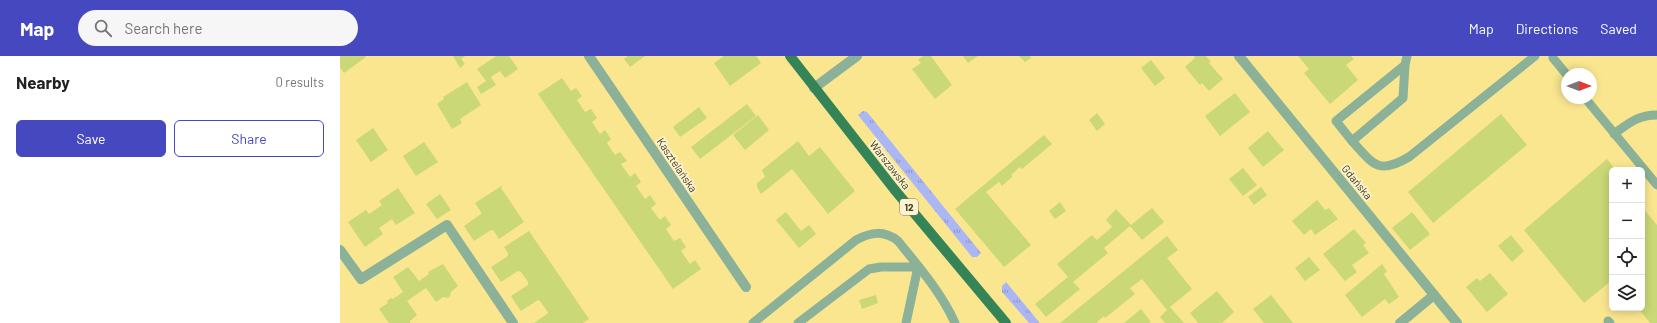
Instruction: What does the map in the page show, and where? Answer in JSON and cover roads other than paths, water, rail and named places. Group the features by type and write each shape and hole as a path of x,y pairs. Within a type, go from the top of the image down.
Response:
{"main road":[{"name":"Warszawska","path":"790,56 894,189 1006,323"}],"street":[{"name":"Kasztelańska","path":"589,56 746,287"},
{"path":"814,88 857,56"},
{"name":"Gdańska","path":"1239,56 1457,323"},
{"path":"340,250 361,279 447,225 513,323"},
{"path":"1400,323 1434,295"}],"lane":[{"path":"1406,60 1336,121 1371,162 1379,166 1387,167 1397,164 1409,157 1535,56 1553,57 1561,68"},
{"path":"1352,141 1403,98 1406,60"},
{"path":"1590,104 1657,185"},
{"path":"1614,134 1632,121 1645,115 1657,115"},
{"path":"753,323 856,240 865,235 883,233 892,236 898,241 948,307 955,323"},
{"path":"798,323 869,269 881,267 918,266"},
{"path":"906,323 918,266"}]}
